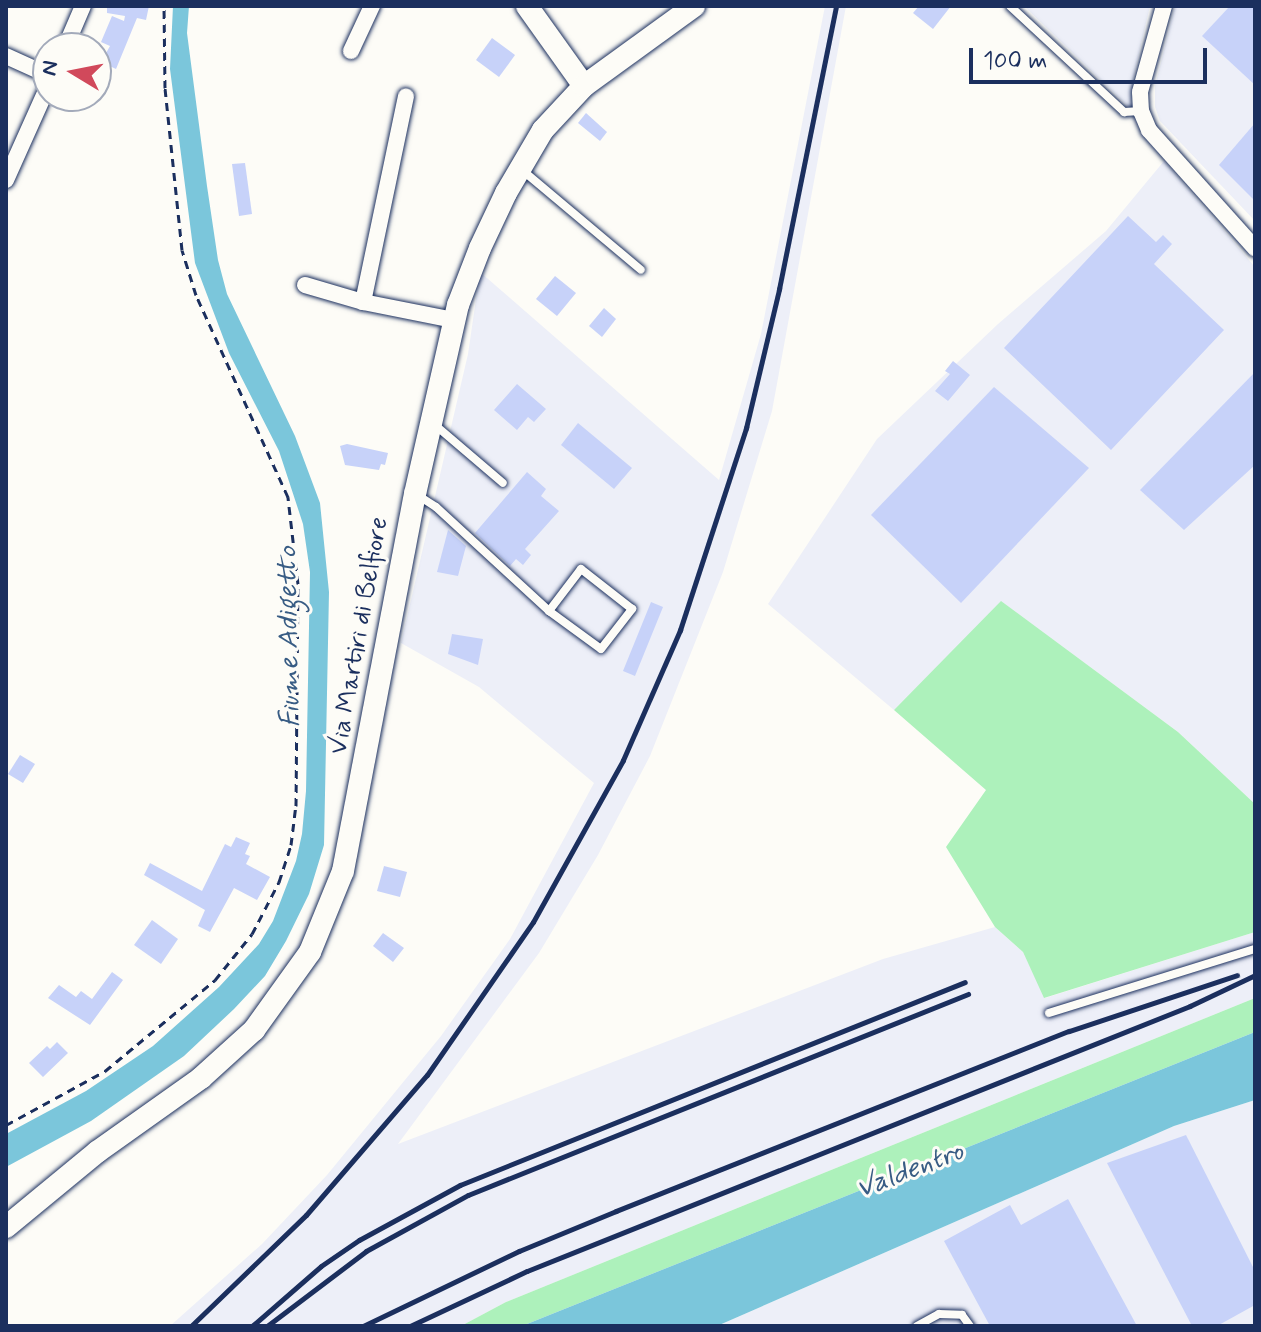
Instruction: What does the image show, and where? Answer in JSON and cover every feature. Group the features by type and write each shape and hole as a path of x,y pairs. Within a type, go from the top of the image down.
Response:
{"street":[{"path":"72,32 83,6"},
{"path":"351,51 372,6"},
{"path":"527,6 584,86"},
{"name":"Via Martiri di Belfiore","path":"6,1227 97,1152 201,1078 254,1030 310,952 343,871 415,494 454,320 480,248 543,130 584,86 694,6"},
{"path":"1164,6 1140,92 1141,111 1149,130 1255,248"},
{"path":"6,56 32,68"},
{"path":"363,302 406,96"},
{"path":"6,180 36,112"},
{"path":"305,285 363,302 454,320"}],"lane":[{"path":"1010,6 1124,112 1141,111"},
{"path":"520,169 641,270"},
{"path":"432,422 503,483"},
{"path":"415,494 436,507 549,611 601,649 632,609 581,569 549,611"},
{"path":"1049,1013 1255,949"},
{"path":"917,1326 939,1314 962,1315 970,1326"}],"path":[{"path":"6,1125 105,1071 215,980 252,934 279,882 291,845 296,806 298,584 288,497 196,295 182,250 165,88 164,6"}],"shaded area":[{"path":"825,6 846,6 772,411 723,572 650,756 598,855 539,953 398,1144 883,959 995,927 1023,952 1045,998 1255,932 1255,998 506,1302 461,1326 170,1326 262,1244 327,1175 441,1036 510,939 594,783 479,687 401,643 468,354 480,272 719,480 761,334"},
{"path":"1024,6 1150,6 1132,83 1131,109"},
{"path":"1175,6 1255,6 1255,221 1160,121 1155,107 1155,86"},
{"path":"1164,161 1255,267 1255,804 1178,732 1002,602 894,710 768,604 877,439 998,324 1106,231"},
{"path":"1255,1100 1255,1326 717,1326 1174,1126"}],"green space":[{"path":"1001,601 1178,732 1255,804 1255,932 1044,998 1023,952 995,927 946,847 986,790 894,710"},
{"path":"1255,998 1255,1032 522,1326 461,1326 506,1302"}],"water":[{"path":"173,6 189,6 187,33 207,186 218,260 227,294 295,436 320,503 329,592 324,845 309,894 286,941 265,976 234,1009 184,1056 91,1121 6,1167 6,1134 86,1091 153,1046 219,987 259,944 273,921 296,861 302,834 306,791 310,572 303,524 279,451 229,353 195,263 170,69"},
{"name":"Valdentro","path":"1255,1032 1255,1100 1174,1126 717,1326 522,1326"}],"building":[{"path":"107,6 149,6 146,20 137,18 116,69 112,67 112,32 105,32 112,16 124,21 125,16 107,13"},
{"path":"919,6 951,6 933,29 913,13"},
{"path":"1230,6 1255,6 1255,85 1202,36"},
{"path":"492,38 515,55 499,77 476,60"},
{"path":"586,113 607,132 600,141 578,123"},
{"path":"1255,123 1255,201 1219,165"},
{"path":"245,163 252,214 239,216 232,164"},
{"path":"1128,216 1156,242 1163,235 1172,244 1154,264 1224,330 1111,450 1004,348"},
{"path":"555,276 576,293 557,316 536,299"},
{"path":"604,308 616,319 602,337 589,326"},
{"path":"953,361 970,375 948,401 935,391 950,374 945,371"},
{"path":"1255,372 1255,465 1184,530 1140,490"},
{"path":"517,384 546,409 534,422 528,417 517,430 494,410"},
{"path":"994,387 1089,468 961,603 871,515"},
{"path":"578,423 632,468 614,489 561,445"},
{"path":"347,444 388,453 385,465 381,464 379,470 345,465 340,446"},
{"path":"527,472 546,489 541,496 559,511 525,549 531,555 523,565 516,559 510,566 475,533"},
{"path":"448,530 466,546 458,576 437,572"},
{"path":"651,602 663,607 635,676 623,671"},
{"path":"452,634 483,639 478,665 448,654"},
{"path":"20,755 35,764 23,783 8,774"},
{"path":"236,837 250,843 245,854 250,856 246,864 270,877 257,900 234,888 210,932 198,926 205,910 144,875 150,863 202,891 225,844 231,847"},
{"path":"384,866 407,872 400,897 377,891"},
{"path":"152,920 178,939 161,964 134,945"},
{"path":"383,933 404,948 393,962 373,946"},
{"path":"112,972 123,980 90,1025 48,998 59,985 76,997 81,991 92,999"},
{"path":"57,1042 68,1053 43,1077 29,1063 47,1046 50,1049"},
{"path":"1186,1135 1255,1271 1255,1305 1217,1326 1192,1326 1107,1163"},
{"path":"1068,1199 1137,1326 990,1326 944,1241 1010,1205 1021,1225"}],"railway":[{"path":"191,1326 306,1215 427,1075 533,922 623,760 680,630 746,428 779,289 836,6"},
{"path":"363,1326 519,1251 616,1211 1069,1031 1237,975"},
{"path":"410,1326 527,1271 1190,1006 1255,975"},
{"path":"252,1326 321,1266 359,1240 460,1185 965,982"},
{"path":"267,1326 366,1251 468,1195 968,994"}],"water label":[{"name":"Fiume Adigetto","path":"290,637"}]}
